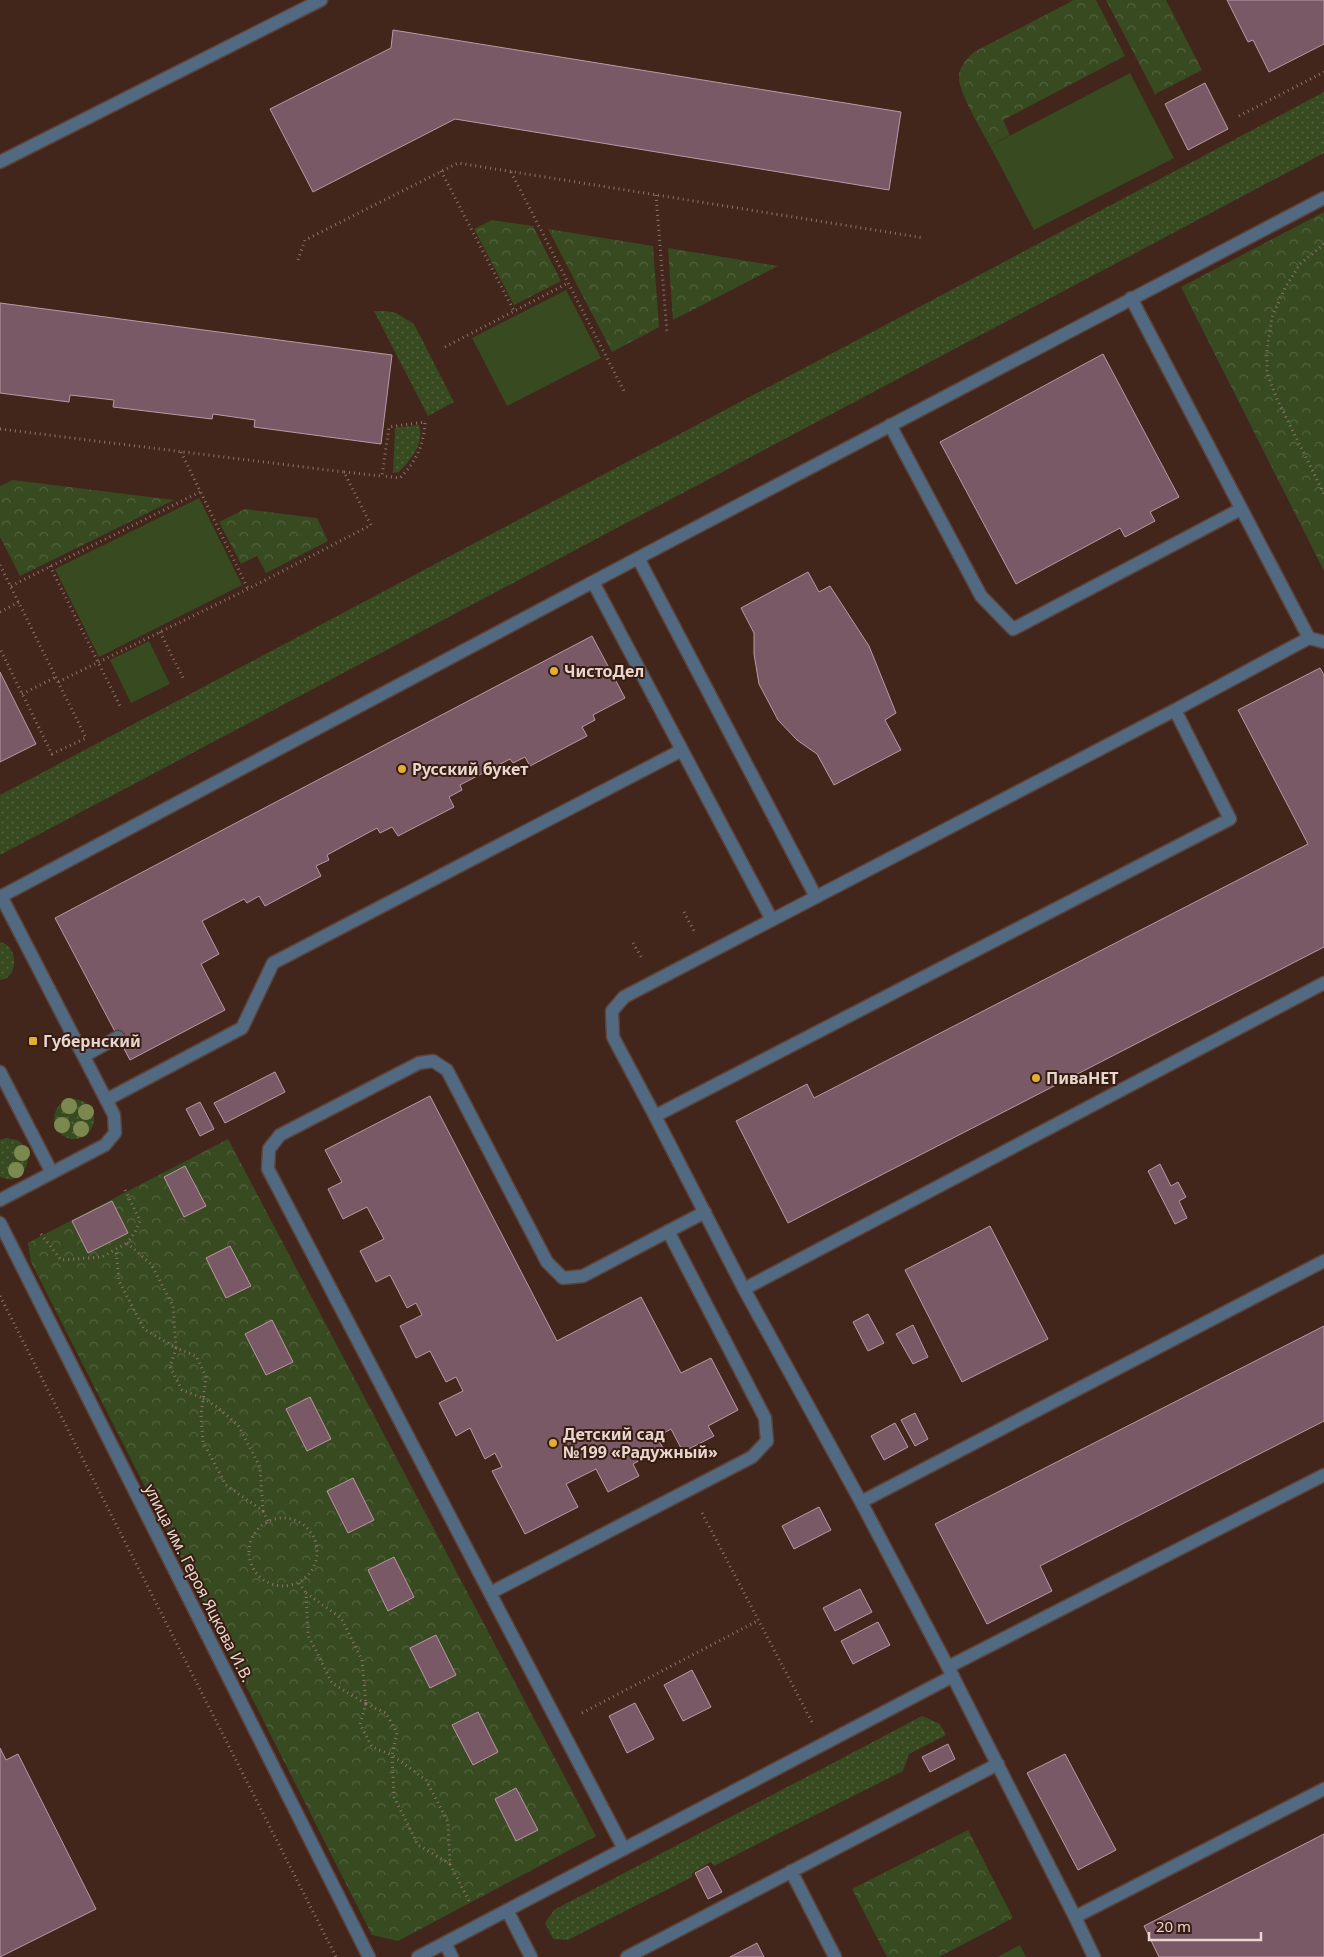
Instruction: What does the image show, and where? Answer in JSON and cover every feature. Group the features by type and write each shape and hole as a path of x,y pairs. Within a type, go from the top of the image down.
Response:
{"street":[{"path":"0,162 321,0"},
{"path":"0,1200 105,1145 115,1133 114,1116 1,896 890,425 1324,198"},
{"path":"1131,298 1309,638"},
{"path":"890,425 981,596 1013,629 1241,509"},
{"path":"638,558 816,897"},
{"path":"593,582 772,920"},
{"path":"1094,1957 950,1672 861,1502 744,1289 613,1037 612,1012 624,996 1175,710 1309,638 1324,642"},
{"path":"655,1116 1230,819 1175,710"},
{"path":"106,1100 242,1028 273,963 682,750"},
{"path":"744,1289 1324,983"},
{"path":"84,1056 118,1038"},
{"path":"624,1849 268,1169 269,1149 280,1135 419,1062 432,1060 447,1070 547,1262 563,1278 583,1276 705,1212"},
{"path":"0,1072 52,1173"},
{"name":"улица им. Героя Яцкова И.В.","path":"0,1223 369,1957"},
{"path":"490,1593 752,1457 767,1441 765,1418 668,1232"},
{"path":"861,1502 1324,1261"},
{"path":"418,1957 824,1744 950,1672 1324,1475"},
{"path":"627,1957 998,1764"},
{"path":"1075,1917 1324,1789"},
{"path":"791,1872 835,1957"},
{"path":"507,1910 530,1957"},
{"path":"445,1943 452,1957"}],"path":[{"path":"1239,116 1324,72"},
{"path":"298,260 305,240 458,162 924,238"},
{"path":"441,171 514,311"},
{"path":"510,171 625,393"},
{"path":"656,195 667,334"},
{"path":"1324,244 1300,264 1285,288 1272,318 1267,350 1268,373 1277,399 1324,494"},
{"path":"446,347 568,283"},
{"path":"0,429 344,472 400,478 410,468 420,450 424,437 425,422 389,427 382,476"},
{"path":"180,451 248,589"},
{"path":"58,682 248,589 371,525 344,472"},
{"path":"10,586 200,492"},
{"path":"0,565 86,738 52,754 0,649"},
{"path":"50,566 121,708"},
{"path":"0,612 19,602"},
{"path":"160,632 183,678"},
{"path":"22,694 56,678"},
{"path":"41,1234 61,1260 102,1257 126,1243 135,1232 140,1221 125,1190"},
{"path":"126,1243 151,1264 173,1306 176,1348 170,1367 182,1390 217,1406 238,1425 260,1466 262,1512"},
{"path":"116,1249 119,1281 144,1329 176,1348 196,1356 206,1376 201,1415 203,1442 226,1485 262,1512 268,1521"},
{"path":"0,1296 336,1957"},
{"path":"690,1490 824,1744"},
{"path":"281,1517 294,1519 305,1525 314,1536 318,1549 316,1562 310,1574 300,1583 286,1587 273,1585 260,1579 252,1568 248,1555 250,1541 257,1529 268,1521 281,1517"},
{"path":"300,1583 306,1593 340,1618 362,1660 366,1704 360,1724 372,1747 392,1756 426,1780 448,1822 450,1864 482,1924"},
{"path":"306,1593 308,1635 332,1683 366,1704 386,1713 397,1733 392,1756 394,1796 418,1845 450,1864"},
{"path":"559,1725 759,1620"}],"green space":[{"path":"1074,0 1096,0 1125,56 1003,120 1010,135 990,146 959,82 959,75 963,65 974,52"},
{"path":"1106,0 1166,0 1202,70 1155,94"},
{"path":"1130,73 1174,158 1034,230 990,146"},
{"path":"1324,92 1324,153 0,855 0,795"},
{"path":"1324,212 1324,571 1181,287"},
{"path":"492,220 533,226 561,281 514,305 474,229"},
{"path":"548,229 653,246 659,327 612,352"},
{"path":"668,248 778,266 673,320"},
{"path":"566,290 601,358 507,406 472,338"},
{"path":"374,311 396,313 414,324 454,402 428,416"},
{"path":"419,425 420,438 416,451 399,472 393,473 395,428"},
{"path":"13,480 174,500 20,576 0,537 0,486"},
{"path":"199,498 242,585 99,657 55,569"},
{"path":"245,509 317,518 328,541 266,573 257,556 241,564 219,522"},
{"path":"149,641 170,684 131,703 110,660"},
{"path":"0,942 9,947 12,952 14,968 7,978 0,980"},
{"path":"78,1099 85,1102 91,1108 94,1119 93,1127 85,1136 78,1139 70,1139 63,1136 55,1127 54,1115 57,1108 66,1100"},
{"path":"6,1138 17,1140 26,1149 28,1155 28,1161 23,1173 18,1177 10,1179 0,1177 0,1140"},
{"path":"228,1139 596,1836 398,1941 372,1935 31,1262 28,1243"},
{"path":"922,1716 940,1724 946,1735 909,1754 903,1771 714,1866 711,1862 692,1873 692,1877 568,1940 553,1939 545,1923 554,1910"},
{"path":"968,1830 1013,1918 939,1957 887,1957 852,1889"},
{"path":"1020,1945 1026,1957 997,1957"}],"building":[{"path":"1227,0 1324,0 1324,44 1269,72 1253,40 1248,42"},
{"path":"393,30 901,112 889,190 455,119 313,192 270,109 391,48"},
{"path":"1205,83 1228,129 1188,150 1165,104"},
{"path":"0,303 392,355 381,444 254,427 255,420 213,414 212,419 113,407 114,400 70,395 69,402 0,393"},
{"path":"1103,354 1179,497 1150,512 1155,521 1125,537 1120,528 1016,584 940,442"},
{"path":"808,572 819,592 830,586 869,646 896,713 885,720 901,750 834,785 817,754 797,740 778,720 759,684 754,654 754,633 741,608"},
{"path":"592,636 625,698 593,715 595,720 582,727 587,736 530,766 525,757 513,763 510,759 460,785 462,790 449,797 454,807 398,836 392,827 380,833 377,828 327,855 329,860 316,866 321,876 265,906 259,896 247,903 244,899 202,921 219,954 201,964 225,1010 130,1060 55,918"},
{"path":"1320,668 1324,675 1324,947 788,1223 736,1121 807,1084 814,1098 1308,844 1238,710"},
{"path":"0,672 36,744 0,762"},
{"path":"275,1072 285,1092 225,1123 214,1103"},
{"path":"430,1096 557,1341 641,1297 681,1373 711,1358 738,1410 708,1426 714,1436 683,1452 671,1429 657,1437 663,1448 633,1464 639,1476 608,1492 596,1469 566,1484 578,1507 525,1534 492,1471 502,1467 495,1453 485,1459 470,1428 456,1436 439,1403 463,1391 456,1377 446,1382 430,1351 416,1358 400,1326 422,1315 416,1303 407,1308 390,1275 376,1282 360,1251 384,1239 367,1207 343,1219 328,1189 342,1182 325,1150"},
{"path":"200,1102 214,1129 200,1136 186,1109"},
{"path":"1160,1164 1171,1186 1178,1182 1186,1197 1179,1201 1187,1218 1175,1224 1148,1171"},
{"path":"185,1166 206,1206 184,1217 164,1177"},
{"path":"112,1201 128,1233 88,1253 72,1221"},
{"path":"990,1226 1048,1339 962,1382 905,1270"},
{"path":"230,1246 251,1286 226,1298 206,1258"},
{"path":"868,1314 884,1343 868,1351 853,1322"},
{"path":"272,1320 293,1362 266,1375 245,1334"},
{"path":"913,1325 928,1357 913,1364 896,1334"},
{"path":"1324,1326 1324,1421 1040,1566 1052,1591 987,1624 935,1524"},
{"path":"310,1397 331,1439 307,1451 286,1409"},
{"path":"915,1413 928,1439 915,1446 901,1420"},
{"path":"895,1423 908,1447 884,1460 871,1436"},
{"path":"353,1478 374,1520 348,1533 327,1491"},
{"path":"819,1507 831,1530 794,1549 782,1526"},
{"path":"394,1557 414,1597 388,1611 368,1570"},
{"path":"860,1589 872,1612 835,1631 823,1608"},
{"path":"878,1622 890,1645 853,1664 841,1641"},
{"path":"436,1635 456,1675 430,1688 410,1648"},
{"path":"692,1670 711,1707 683,1721 664,1685"},
{"path":"635,1703 654,1739 627,1753 609,1716"},
{"path":"478,1712 498,1752 473,1765 452,1725"},
{"path":"948,1744 955,1759 930,1772 922,1757"},
{"path":"0,1748 6,1760 18,1754 96,1909 0,1957"},
{"path":"1065,1754 1116,1850 1078,1870 1027,1773"},
{"path":"516,1788 538,1830 516,1841 495,1799"},
{"path":"1324,1834 1324,1957 1159,1957 1144,1926"},
{"path":"708,1866 722,1892 708,1899 695,1873"},
{"path":"757,1943 764,1957 730,1957"}],"place":[{"name":"ЧистоДел","path":"554,671"},
{"name":"Русский букет","path":"402,769"},
{"name":"Губернский","path":"33,1041"},
{"name":"ПиваНЕТ","path":"1036,1078"},
{"name":"Детский сад №199 «Радужный»","path":"553,1443"}]}
